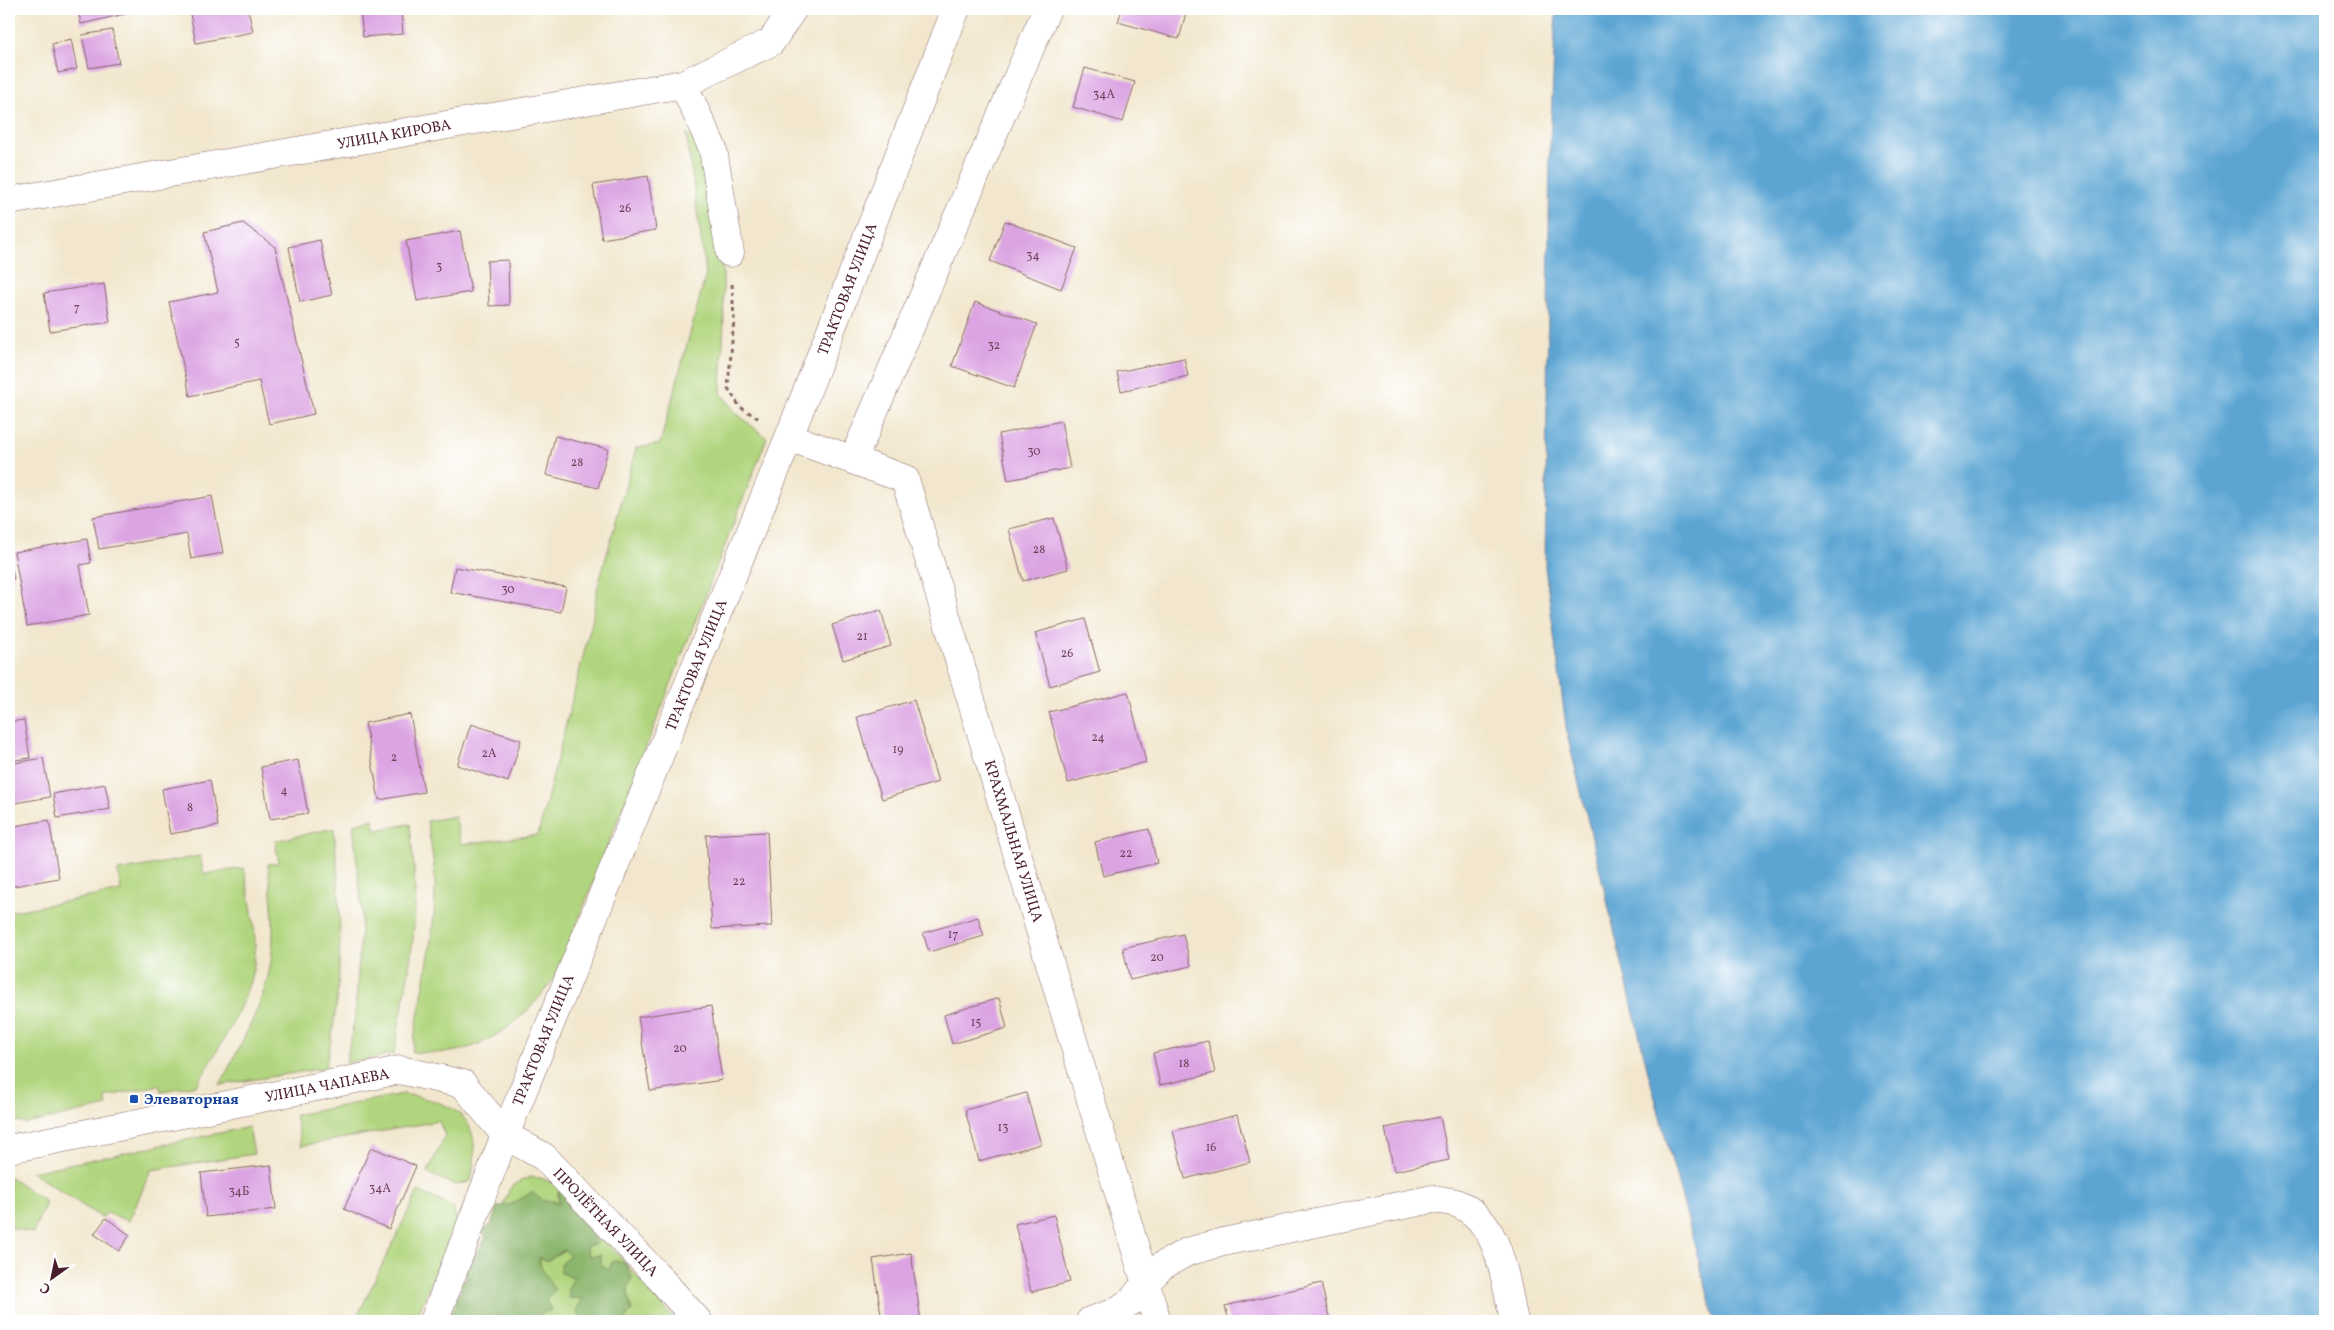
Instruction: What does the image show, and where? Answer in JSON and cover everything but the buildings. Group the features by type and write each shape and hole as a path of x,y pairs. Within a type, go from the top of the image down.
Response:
{"street":[{"name":"УЛИЦА КИРОВА","path":"9,201 683,84 771,42 793,9"},
{"name":"ТРАКТОВАЯ УЛИЦА","path":"434,1321 505,1135 789,437 956,9"},
{"path":"853,460 1048,9"},
{"path":"683,84 714,149 730,253"},
{"name":"КРАХМАЛЬНАЯ УЛИЦА","path":"789,437 905,479 1157,1321"},
{"name":"УЛИЦА ЧАПАЕВА","path":"9,1148 400,1070 463,1084 505,1135"},
{"name":"ПРОЛЁТНАЯ УЛИЦА","path":"505,1135 544,1157 656,1274 698,1321"},
{"path":"1090,1321 1113,1313 1132,1301 1146,1282 1162,1266 1188,1252 1223,1242 1433,1199 1457,1203 1472,1213 1484,1225 1494,1240 1500,1257 1514,1321"}],"path":[{"path":"734,319 728,388 740,407 789,437"}],"green space":[{"path":"686,133 702,150 723,274 724,318 721,393 736,413 767,438 558,972 530,1008 506,1029 493,1037 459,1051 439,1053 412,1052 434,916 435,878 427,821 455,816 461,844 538,835 592,621 597,590 636,448 660,444 706,274"},
{"path":"373,819 376,830 410,824 415,884 413,933 394,1054 346,1063 355,1016 362,912 353,824"},
{"path":"334,828 340,948 336,1008 325,1068 220,1085 252,1021 265,987 269,970 273,931 268,864 279,863 275,841"},
{"path":"200,856 204,874 244,868 253,921 255,952 249,985 242,1003 197,1085 161,1091 159,1085 105,1097 107,1106 26,1124 9,1119 9,912 121,891 118,871"},
{"path":"403,1094 439,1103 453,1109 463,1118 470,1128 474,1142 471,1181 456,1185 427,1173 445,1136 439,1121 301,1146 295,1115"},
{"path":"249,1127 254,1154 151,1170 129,1221 106,1213 102,1218 31,1172"},
{"path":"9,1176 46,1202 33,1233 9,1227"},
{"path":"532,1177 541,1178 557,1185 676,1321 455,1321 510,1188 524,1179"},
{"path":"418,1191 453,1207 457,1221 415,1321 355,1321"},
{"path":"532,1192 543,1201 553,1201 559,1204 558,1192 568,1192 569,1204 573,1212 586,1209 594,1219 592,1235 597,1244 586,1246 588,1256 601,1255 601,1265 609,1270 613,1260 626,1264 632,1278 628,1290 632,1311 625,1319 626,1321 583,1321 576,1310 583,1299 569,1298 569,1287 574,1277 561,1273 560,1264 570,1256 564,1250 547,1261 539,1258 541,1267 555,1290 546,1299 551,1310 537,1315 538,1321 506,1321 500,1314 491,1321 450,1321 449,1314 456,1305 455,1296 461,1292 460,1283 467,1278 464,1268 469,1265 486,1238 482,1230 491,1225 497,1207 512,1204"}],"water":[{"path":"1556,9 2325,9 2325,1321 1715,1321 1649,1076 1567,734 1545,567 1550,142"}],"place":[{"name":"Элеваторная","path":"134,1099"}]}
